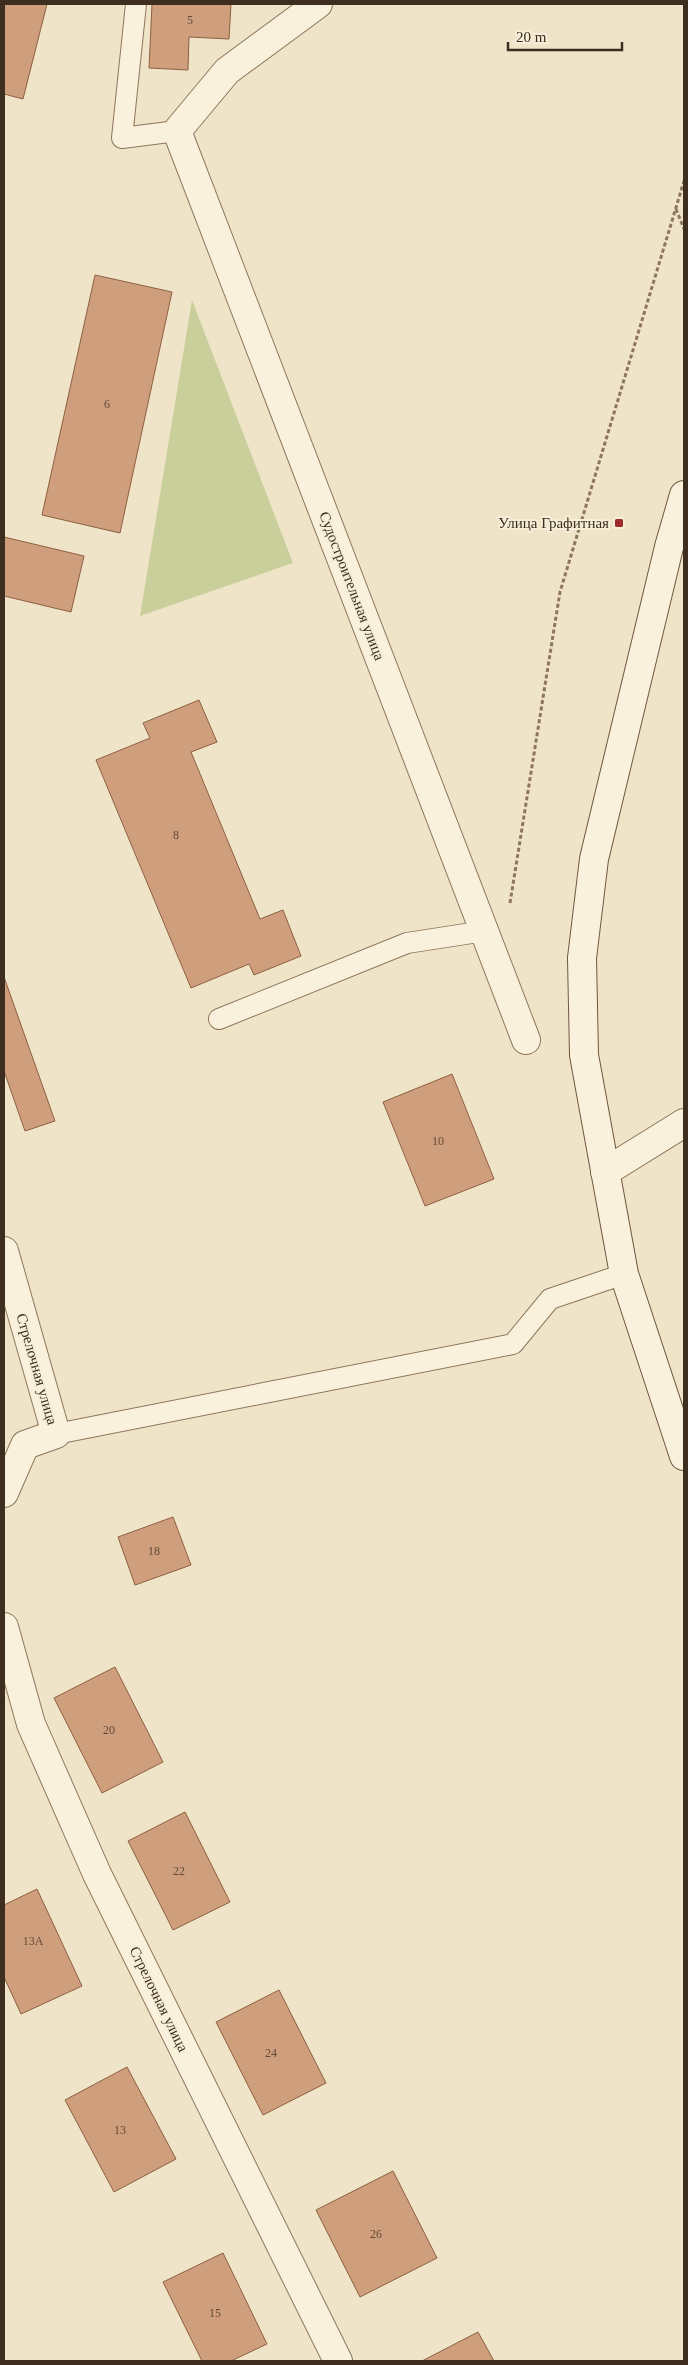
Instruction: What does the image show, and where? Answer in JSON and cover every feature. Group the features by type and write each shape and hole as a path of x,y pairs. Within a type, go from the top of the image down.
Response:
{"street":[{"path":"177,132 227,71 318,4"},
{"name":"Судостроительная улица","path":"177,132 526,1040"},
{"path":"684,496 664,566 594,859 582,958 584,1055 624,1274 684,1456"},
{"path":"605,1172 684,1123"},
{"name":"Стрелочная улица","path":"4,1251 56,1434 26,1445 4,1493"},
{"name":"Стрелочная улица","path":"4,1627 31,1724 97,1874 338,2361"}],"lane":[{"path":"136,4 122,138 177,132"},
{"path":"219,1019 407,943 485,931"},
{"path":"56,1434 513,1344 550,1299 624,1274"}],"path":[{"path":"509,911 560,592 684,181"},
{"path":"676,208 684,229"}],"green space":[{"path":"192,300 293,563 140,616"}],"building":[{"path":"4,4 47,4 23,99 4,94"},
{"path":"152,4 231,4 229,39 189,37 188,70 149,68"},
{"path":"95,275 172,292 120,533 42,515"},
{"path":"4,537 84,556 71,612 4,596"},
{"path":"199,700 217,742 191,752 260,919 283,910 301,956 254,975 249,964 191,988 96,760 150,738 143,723"},
{"path":"4,977 55,1121 25,1131 4,1071"},
{"path":"452,1074 494,1179 425,1206 383,1102"},
{"path":"173,1517 191,1565 135,1585 118,1537"},
{"path":"115,1667 163,1762 102,1793 54,1698"},
{"path":"185,1812 230,1902 173,1930 128,1841"},
{"path":"37,1889 82,1986 21,2014 4,1977 4,1905"},
{"path":"279,1990 326,2083 263,2115 216,2022"},
{"path":"127,2067 176,2159 114,2192 65,2100"},
{"path":"393,2171 437,2258 360,2297 316,2210"},
{"path":"223,2253 267,2344 231,2361 202,2361 163,2282"},
{"path":"478,2332 494,2361 422,2361"}],"place":[{"name":"Улица Графитная","path":"619,523"}]}
